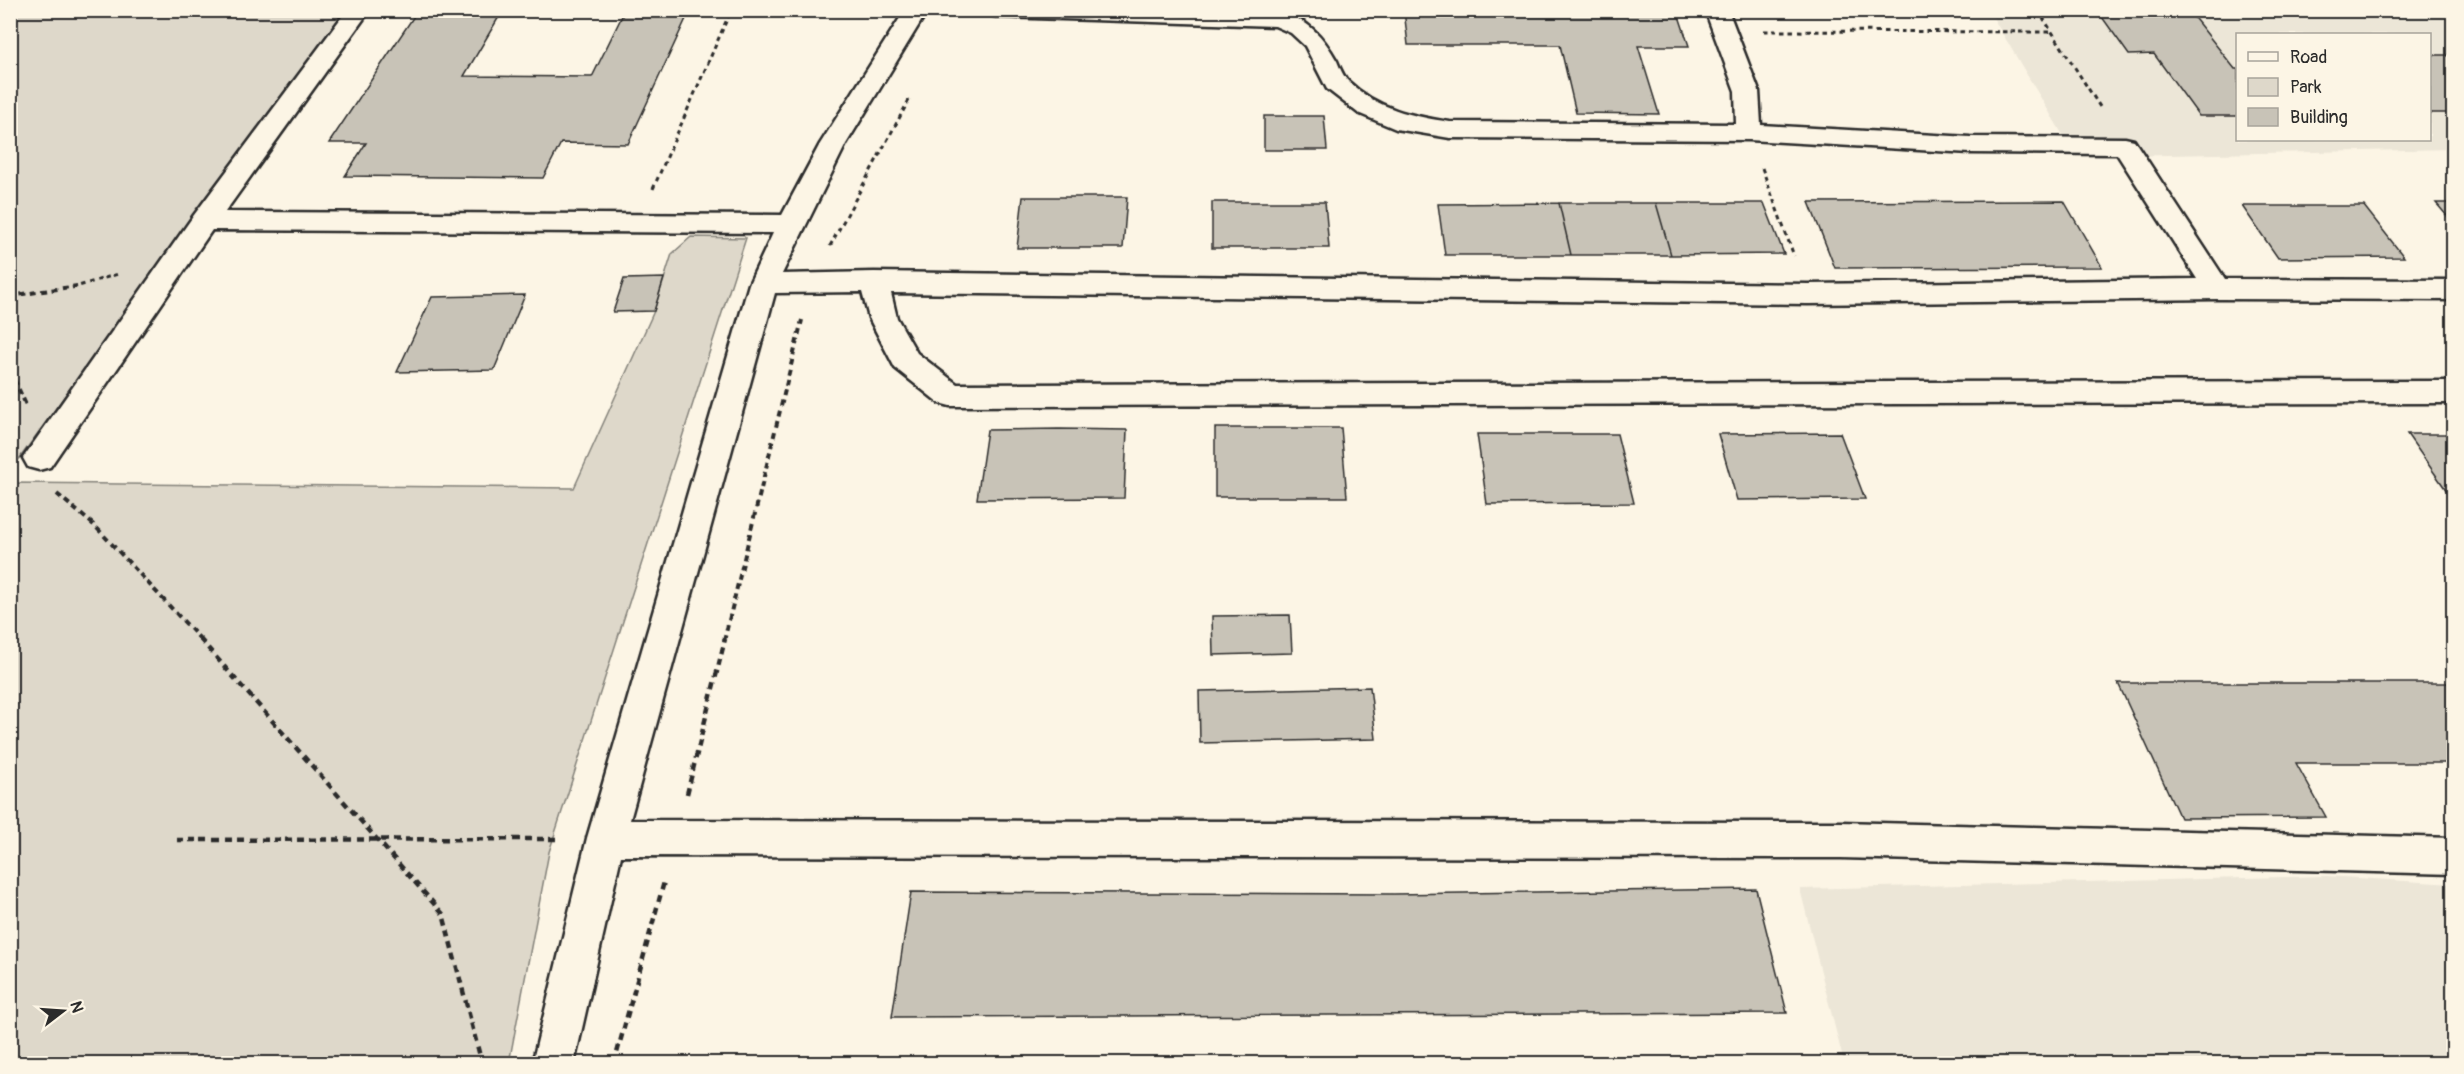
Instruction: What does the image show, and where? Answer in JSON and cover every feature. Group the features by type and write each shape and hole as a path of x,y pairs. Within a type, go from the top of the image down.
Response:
{"street":[{"path":"39,458 204,221 359,10"},
{"path":"554,1064 606,838 763,285 791,224 833,144 917,10"},
{"path":"998,10 1279,20 1299,28 1315,43 1336,84 1367,108 1405,123 1450,130 1749,132 1823,135 1875,141 2001,146 2125,146 2217,290"},
{"path":"1720,21 1747,91 1749,132"},
{"path":"204,221 791,224"},
{"path":"763,285 874,282 1808,294 2454,290"},
{"path":"874,282 884,318 906,360 950,395 2454,392"},
{"path":"606,838 1841,840 2454,856"}],"path":[{"path":"638,223 731,10"},
{"path":"2038,10 2125,146"},
{"path":"1720,21 2051,32"},
{"path":"614,1064 676,838 811,282 912,94"},
{"path":"1749,132 1808,294"},
{"path":"10,297 68,289 129,270"},
{"path":"10,370 42,439 39,458 41,480 95,526 240,682 443,914 482,1064"},
{"path":"177,840 606,838"}],"shaded area":[{"path":"1989,11 2453,11 2453,149 2076,157"},
{"path":"2326,876 2453,884 2453,1063 1844,1063 1800,889"}],"green space":[{"path":"11,11 345,11 11,470"},
{"path":"691,237 746,238 549,852 509,1063 11,1064 11,483 574,488 654,311 672,254"}],"building":[{"path":"418,10 503,10 464,76 592,77 625,10 690,10 628,144 561,143 543,178 345,176 366,143 329,143"},
{"path":"1404,10 1677,10 1689,46 1638,46 1659,114 1576,113 1560,45 1408,45"},
{"path":"2097,10 2188,10 2236,69 2236,116 2199,116 2154,54 2129,55"},
{"path":"2431,55 2447,55 2454,62 2454,113 2431,113"},
{"path":"1264,116 1324,116 1327,150 1264,150"},
{"path":"1023,197 1127,197 1123,248 1017,248"},
{"path":"2064,201 2102,267 1835,268 1809,202"},
{"path":"1212,202 1325,202 1329,248 1212,248"},
{"path":"1559,203 1571,255 1445,255 1438,204"},
{"path":"1559,203 1656,203 1671,255 1571,255"},
{"path":"1656,203 1764,203 1784,254 1671,255"},
{"path":"2436,203 2454,203 2454,224"},
{"path":"2242,206 2364,206 2404,257 2278,258"},
{"path":"664,278 654,311 613,312 624,279"},
{"path":"525,295 494,370 397,372 432,297"},
{"path":"1215,428 1341,428 1347,497 1215,497"},
{"path":"987,430 1127,430 1124,498 977,499"},
{"path":"1840,433 1865,499 1737,500 1718,434"},
{"path":"1477,434 1617,434 1634,503 1487,504"},
{"path":"2407,434 2454,434 2454,501"},
{"path":"1290,615 1292,653 1213,655 1212,616"},
{"path":"2118,683 2454,683 2454,763 2296,763 2326,817 2180,818"},
{"path":"1370,687 1376,739 1200,743 1199,691"},
{"path":"1756,889 1787,1013 892,1017 911,892 1394,894"}]}
